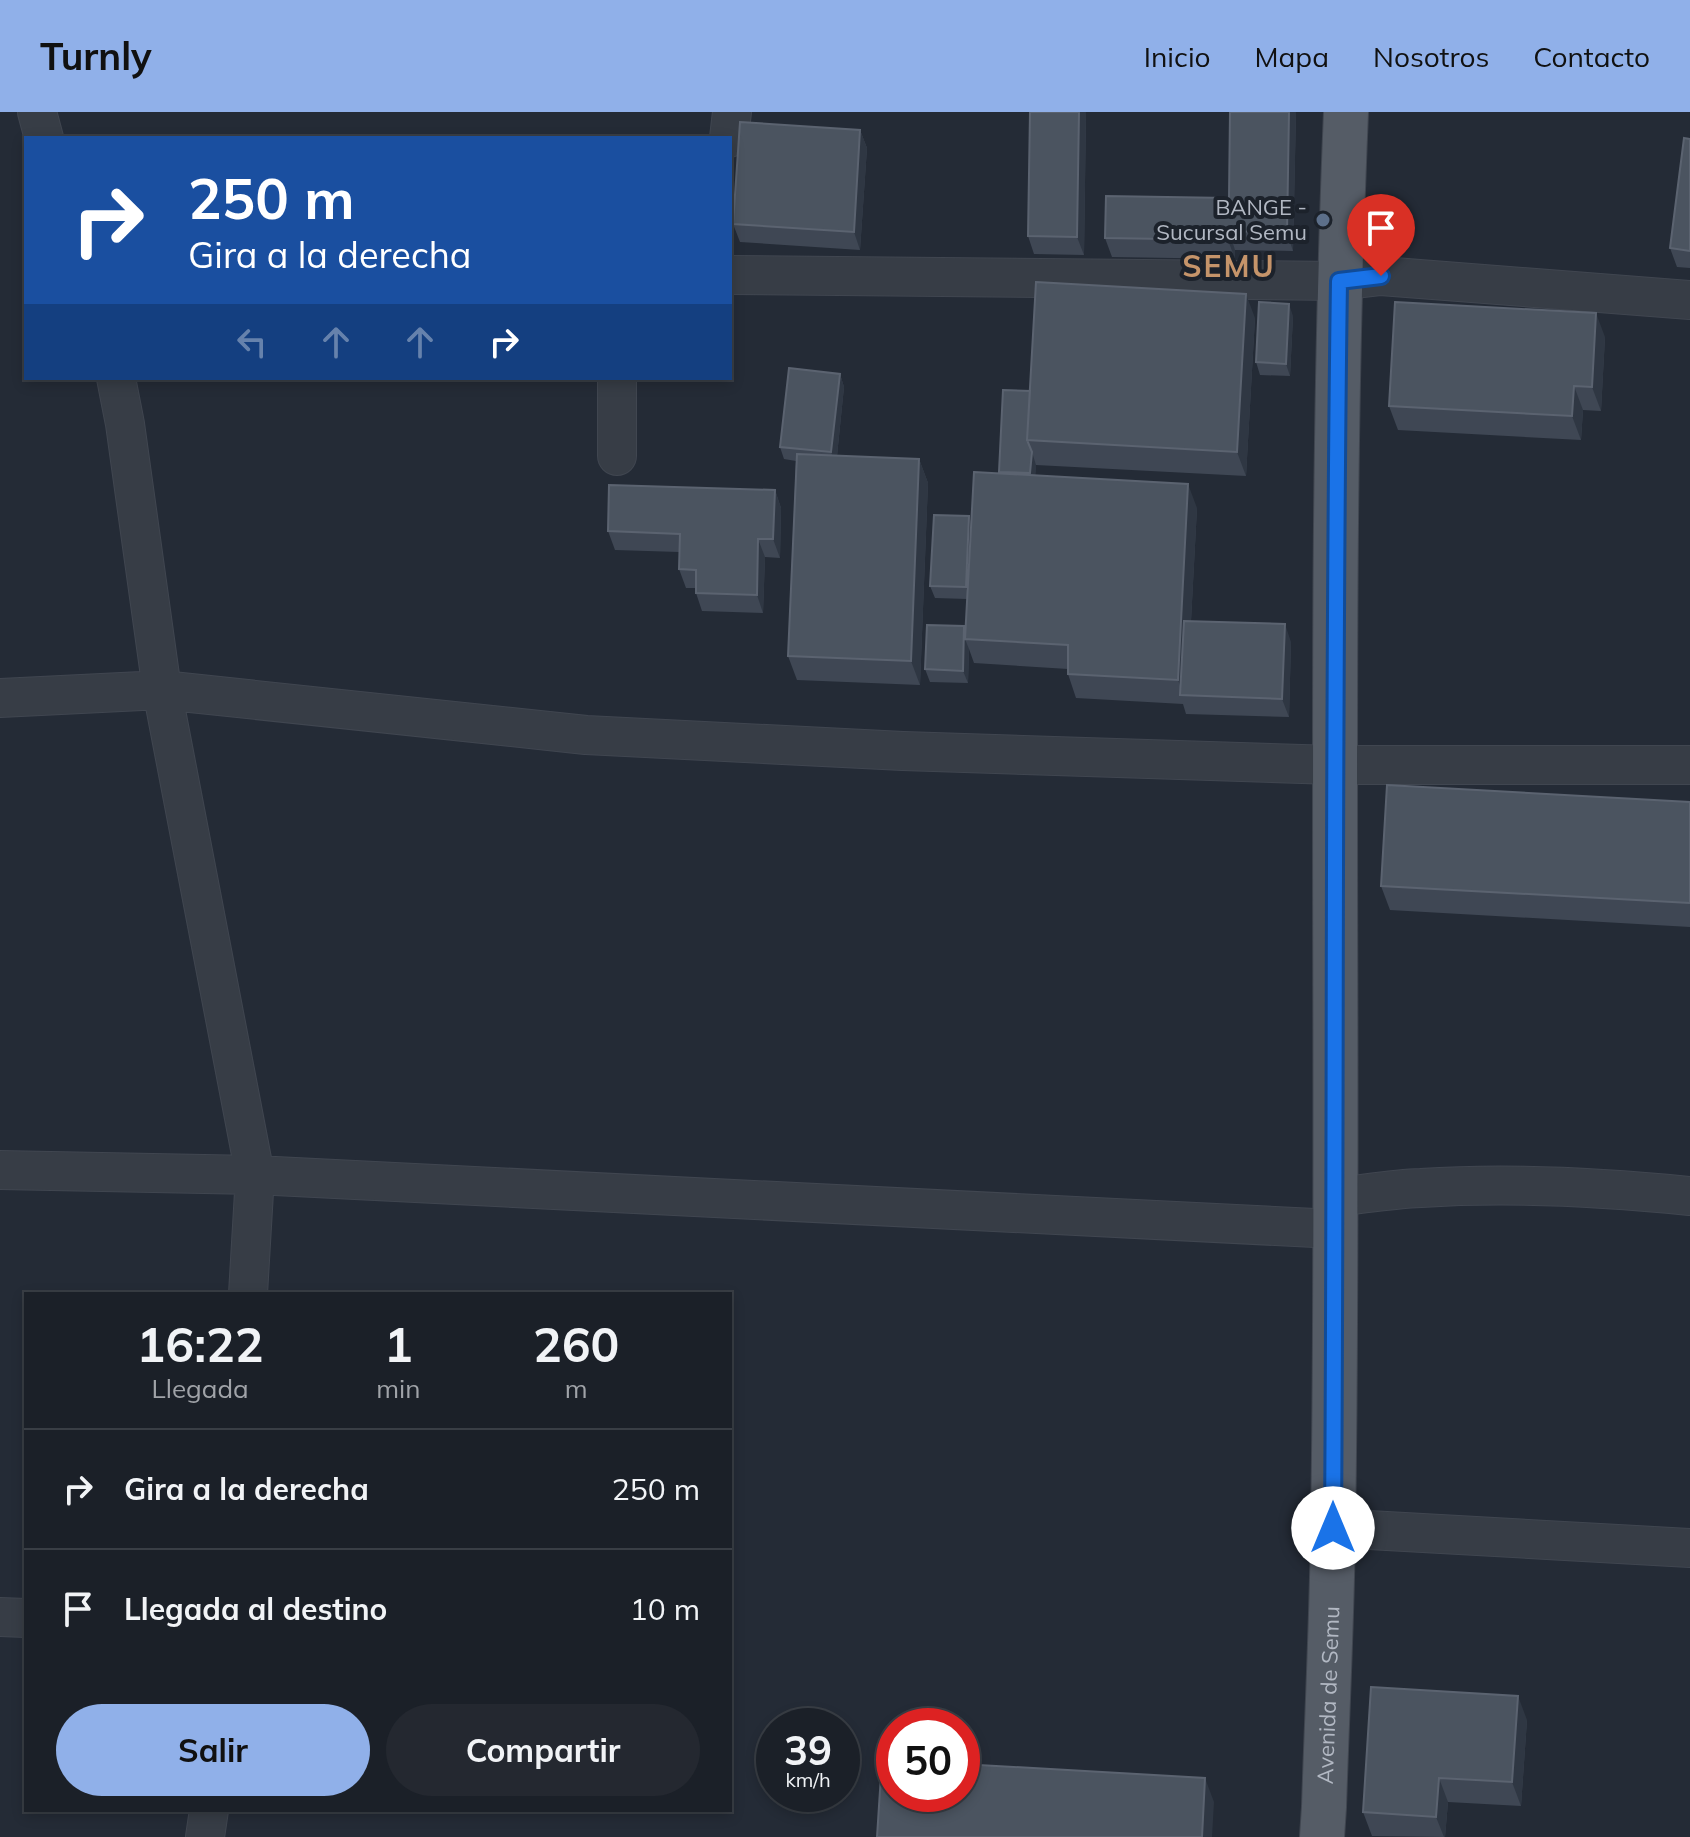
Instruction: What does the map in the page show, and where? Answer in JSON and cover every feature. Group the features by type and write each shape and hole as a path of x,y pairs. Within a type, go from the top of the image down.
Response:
{"main road":[{"name":"Avenida de Semu","path":"1322,1837 1333,1528 1334,765 1339,281 1346,112"}],"street":[{"path":"37,112 43,136"},
{"path":"729,136 732,112"},
{"path":"732,275 1339,281 1381,276 1690,300"},
{"path":"116,380 162,690 255,1175 248,1292"},
{"path":"617,380 617,456"},
{"path":"0,698 162,690 586,735 903,751 1334,765 1690,765"},
{"path":"0,1170 255,1175 1335,1213 1420,1188 1552,1187 1690,1196"},
{"path":"1333,1528 1690,1548"},
{"path":"0,1617 24,1618"},
{"path":"205,1837 209,1812"}],"building":[{"path":"1030,112 1079,112 1077,237 1028,236"},
{"path":"1230,112 1289,112 1287,233 1229,231 1228,240 1105,238 1106,196 1229,198"},
{"path":"740,122 860,130 854,232 733,224"},
{"path":"1684,138 1690,139 1690,251 1670,248"},
{"path":"1036,282 1246,294 1237,452 1027,440"},
{"path":"1259,302 1289,304 1286,364 1256,362"},
{"path":"1395,302 1596,313 1592,387 1574,386 1572,416 1389,406"},
{"path":"789,368 840,374 831,452 780,447"},
{"path":"1003,390 1030,391 1027,440 1032,452 1030,473 999,472"},
{"path":"797,454 919,459 911,661 788,656"},
{"path":"974,472 1188,484 1178,680 1068,674 1068,645 965,639"},
{"path":"609,485 775,490 773,539 758,539 757,595 696,593 696,570 679,569 680,534 608,531"},
{"path":"934,515 969,516 966,587 930,586"},
{"path":"1184,621 1285,624 1282,699 1180,695"},
{"path":"927,625 964,626 963,671 925,669"},
{"path":"1387,785 1690,802 1690,903 1381,886"},
{"path":"1371,1687 1518,1696 1512,1782 1439,1778 1436,1817 1363,1812"},
{"path":"980,1765 1205,1778 1202,1837 877,1837 879,1812 980,1812"}],"place":[{"name":"BANGE - Sucursal Semu","path":"1323,220"}],"district":[{"name":"SEMU","path":"1229,267"}],"route":[{"path":"1333,1528 1334,765 1339,281 1381,276"}]}
